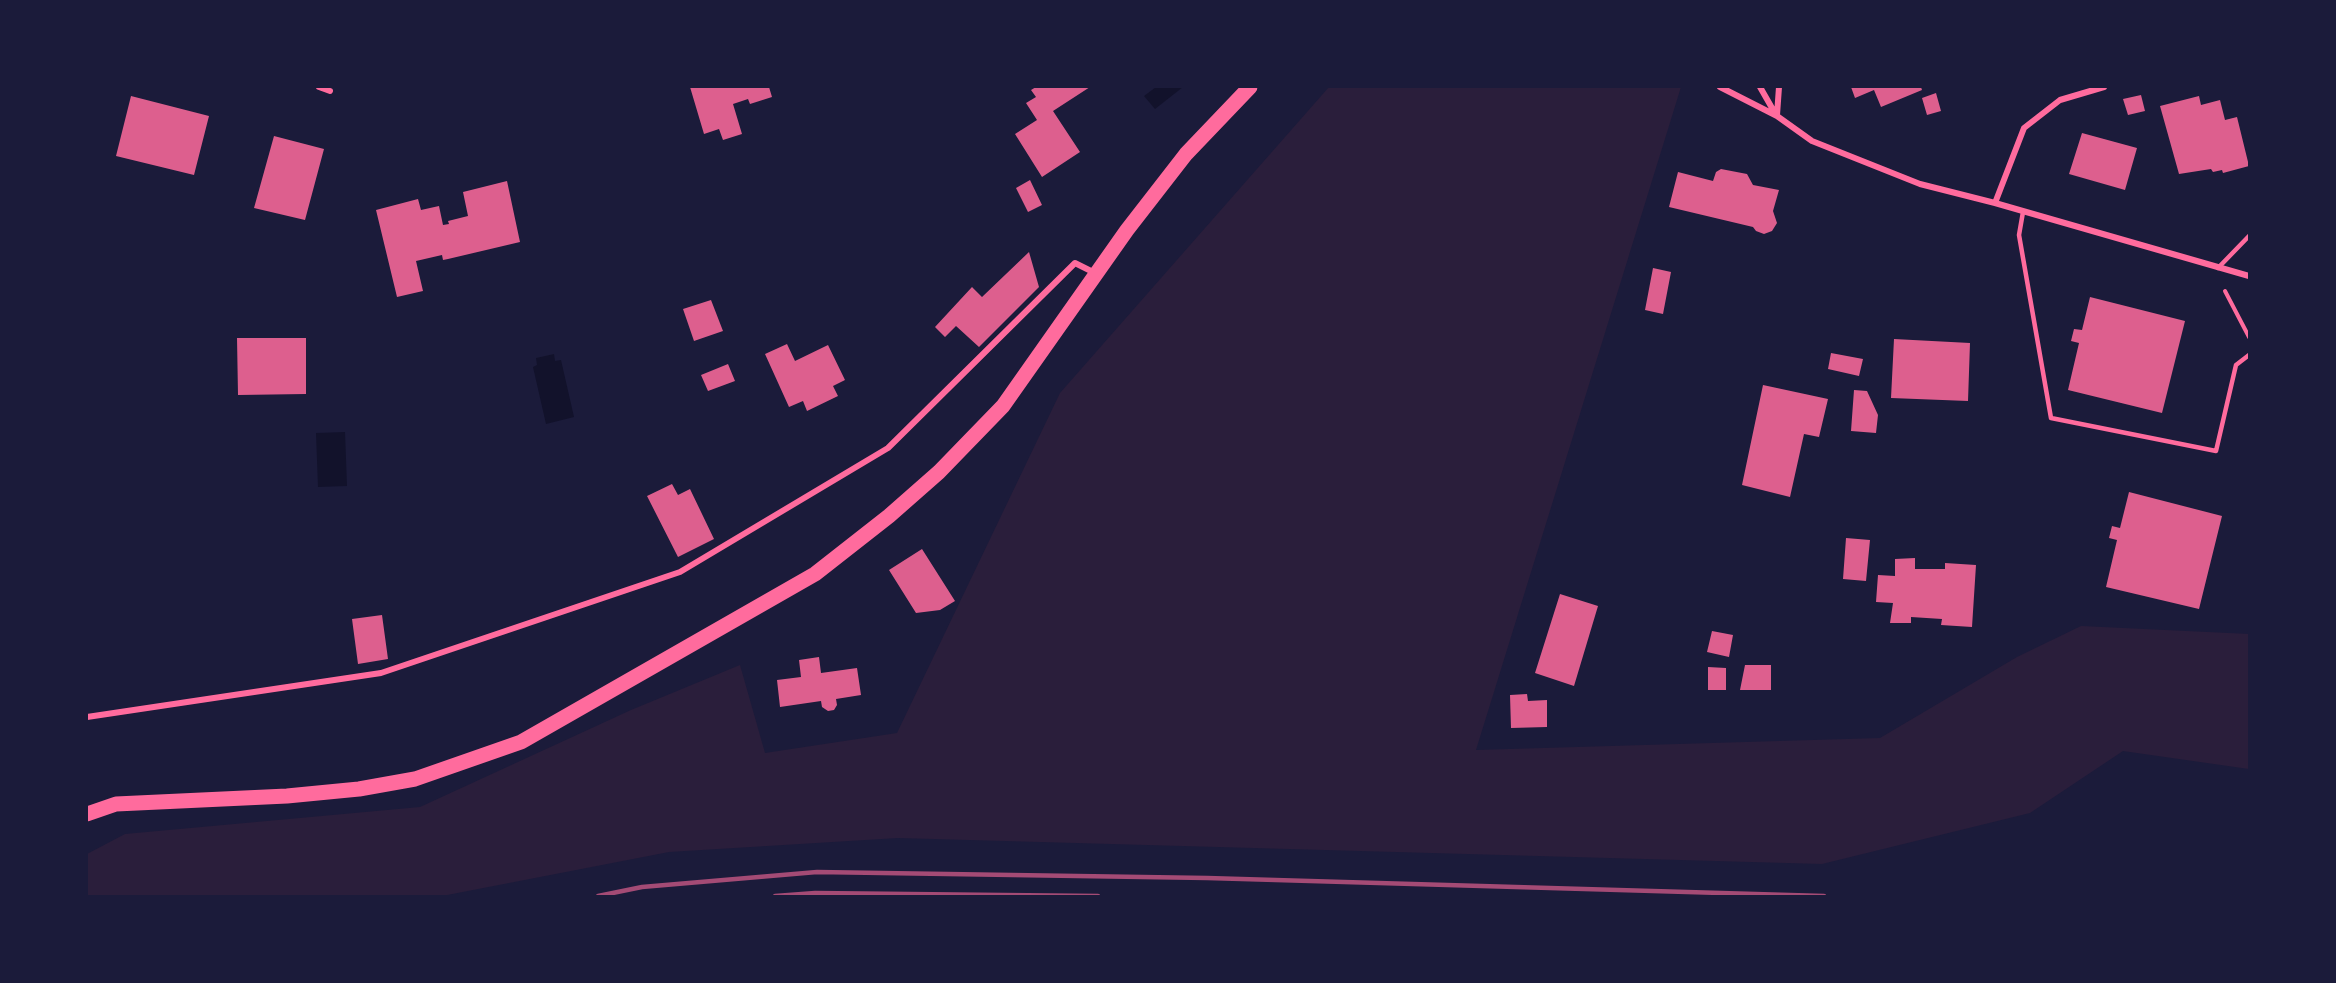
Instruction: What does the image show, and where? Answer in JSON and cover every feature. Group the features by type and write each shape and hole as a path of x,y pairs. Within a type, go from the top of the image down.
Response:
{"main road":[{"path":"87,814 116,804 359,789 415,778 521,742 815,574 889,516 939,472 1003,406 1127,230 1186,154 1250,87"}],"street":[{"path":"319,87 330,91"},
{"path":"1720,87 1776,116 1812,141 1911,181 2249,276"},
{"path":"1760,87 1776,116"},
{"path":"1776,116 1779,87"},
{"path":"1995,203 2024,128 2060,100 2104,87"},
{"path":"87,717 381,673 680,572 888,448 1075,263 1098,274"}],"lane":[{"path":"2023,212 2019,235 2050,418 2216,451 2236,365 2249,355"},
{"path":"2218,268 2249,236"}],"path":[{"path":"2218,268 2227,298 2249,338"}],"shaded area":[{"path":"1156,87 1183,87 1155,109 1144,96"},
{"path":"1329,87 1681,87 1476,750 1880,738 2017,657 2081,626 2249,634 2249,769 2123,751 2030,813 1822,864 898,838 669,852 442,896 87,896 87,854 125,834 420,807 631,710 740,665 765,753 897,733 1060,393"},
{"path":"554,354 555,361 561,360 574,417 546,424 533,367 537,365 536,358"},
{"path":"345,432 347,486 318,487 316,433"}],"building":[{"path":"690,87 769,87 772,97 750,104 748,99 733,104 742,134 723,140 719,129 704,134"},
{"path":"1036,87 1090,87 1053,111 1080,152 1042,177 1015,134 1037,120 1026,103 1036,97 1031,90"},
{"path":"1851,87 1921,87 1922,90 1881,107 1874,90 1855,98"},
{"path":"1936,93 1941,111 1927,115 1922,98"},
{"path":"2141,95 2145,111 2128,115 2123,99"},
{"path":"131,96 209,116 194,175 116,156"},
{"path":"2199,96 2201,105 2220,100 2225,120 2237,117 2249,166 2223,173 2222,170 2213,172 2211,169 2179,174 2160,106"},
{"path":"2082,133 2137,148 2125,190 2069,174"},
{"path":"274,136 324,149 305,220 254,208"},
{"path":"1721,169 1747,174 1753,185 1779,190 1773,211 1777,223 1772,231 1764,234 1753,227 1669,207 1678,172 1713,181 1716,172"},
{"path":"1030,180 1042,205 1028,212 1016,188"},
{"path":"507,181 520,242 443,260 442,255 416,261 423,291 397,297 376,210 418,199 421,210 439,206 443,225 449,224 448,221 468,216 463,192"},
{"path":"1029,252 1039,287 979,347 956,326 945,337 935,327 972,287 982,297"},
{"path":"1653,268 1671,272 1663,314 1645,310"},
{"path":"2090,297 2185,321 2162,413 2068,390 2079,343 2071,341 2074,329 2082,330"},
{"path":"711,300 723,331 694,341 683,309"},
{"path":"237,338 306,338 306,394 238,395"},
{"path":"1894,339 1970,343 1968,401 1891,398"},
{"path":"787,344 795,361 828,345 845,380 833,386 838,396 807,411 803,401 789,407 765,354"},
{"path":"1831,353 1863,359 1859,376 1828,369"},
{"path":"728,364 735,381 708,391 701,375"},
{"path":"1763,385 1828,399 1819,437 1804,434 1790,497 1742,485"},
{"path":"1854,390 1867,391 1878,415 1876,433 1851,431"},
{"path":"672,484 678,495 690,489 714,539 678,557 647,496"},
{"path":"2129,492 2222,516 2199,609 2106,587 2117,540 2109,538 2112,526 2120,528"},
{"path":"1846,538 1870,540 1866,581 1843,579"},
{"path":"922,549 955,601 940,610 916,613 889,570"},
{"path":"1915,558 1915,569 1945,569 1945,563 1976,565 1972,627 1941,625 1942,619 1911,617 1911,623 1890,623 1893,603 1876,602 1878,575 1895,576 1895,559"},
{"path":"1560,594 1598,606 1574,686 1535,673"},
{"path":"382,615 388,659 358,664 352,619"},
{"path":"1712,631 1733,635 1729,657 1707,652"},
{"path":"819,657 821,673 857,668 861,695 836,699 837,705 834,710 828,711 822,707 821,701 780,707 777,680 801,677 799,660"},
{"path":"1745,665 1771,665 1771,690 1740,690"},
{"path":"1708,667 1726,668 1726,690 1708,690"},
{"path":"1527,694 1528,701 1547,700 1547,727 1511,728 1510,695"}],"railway":[{"path":"598,896 642,887 817,872 1207,878 1824,896"},
{"path":"775,896 815,893 1098,896"}]}
